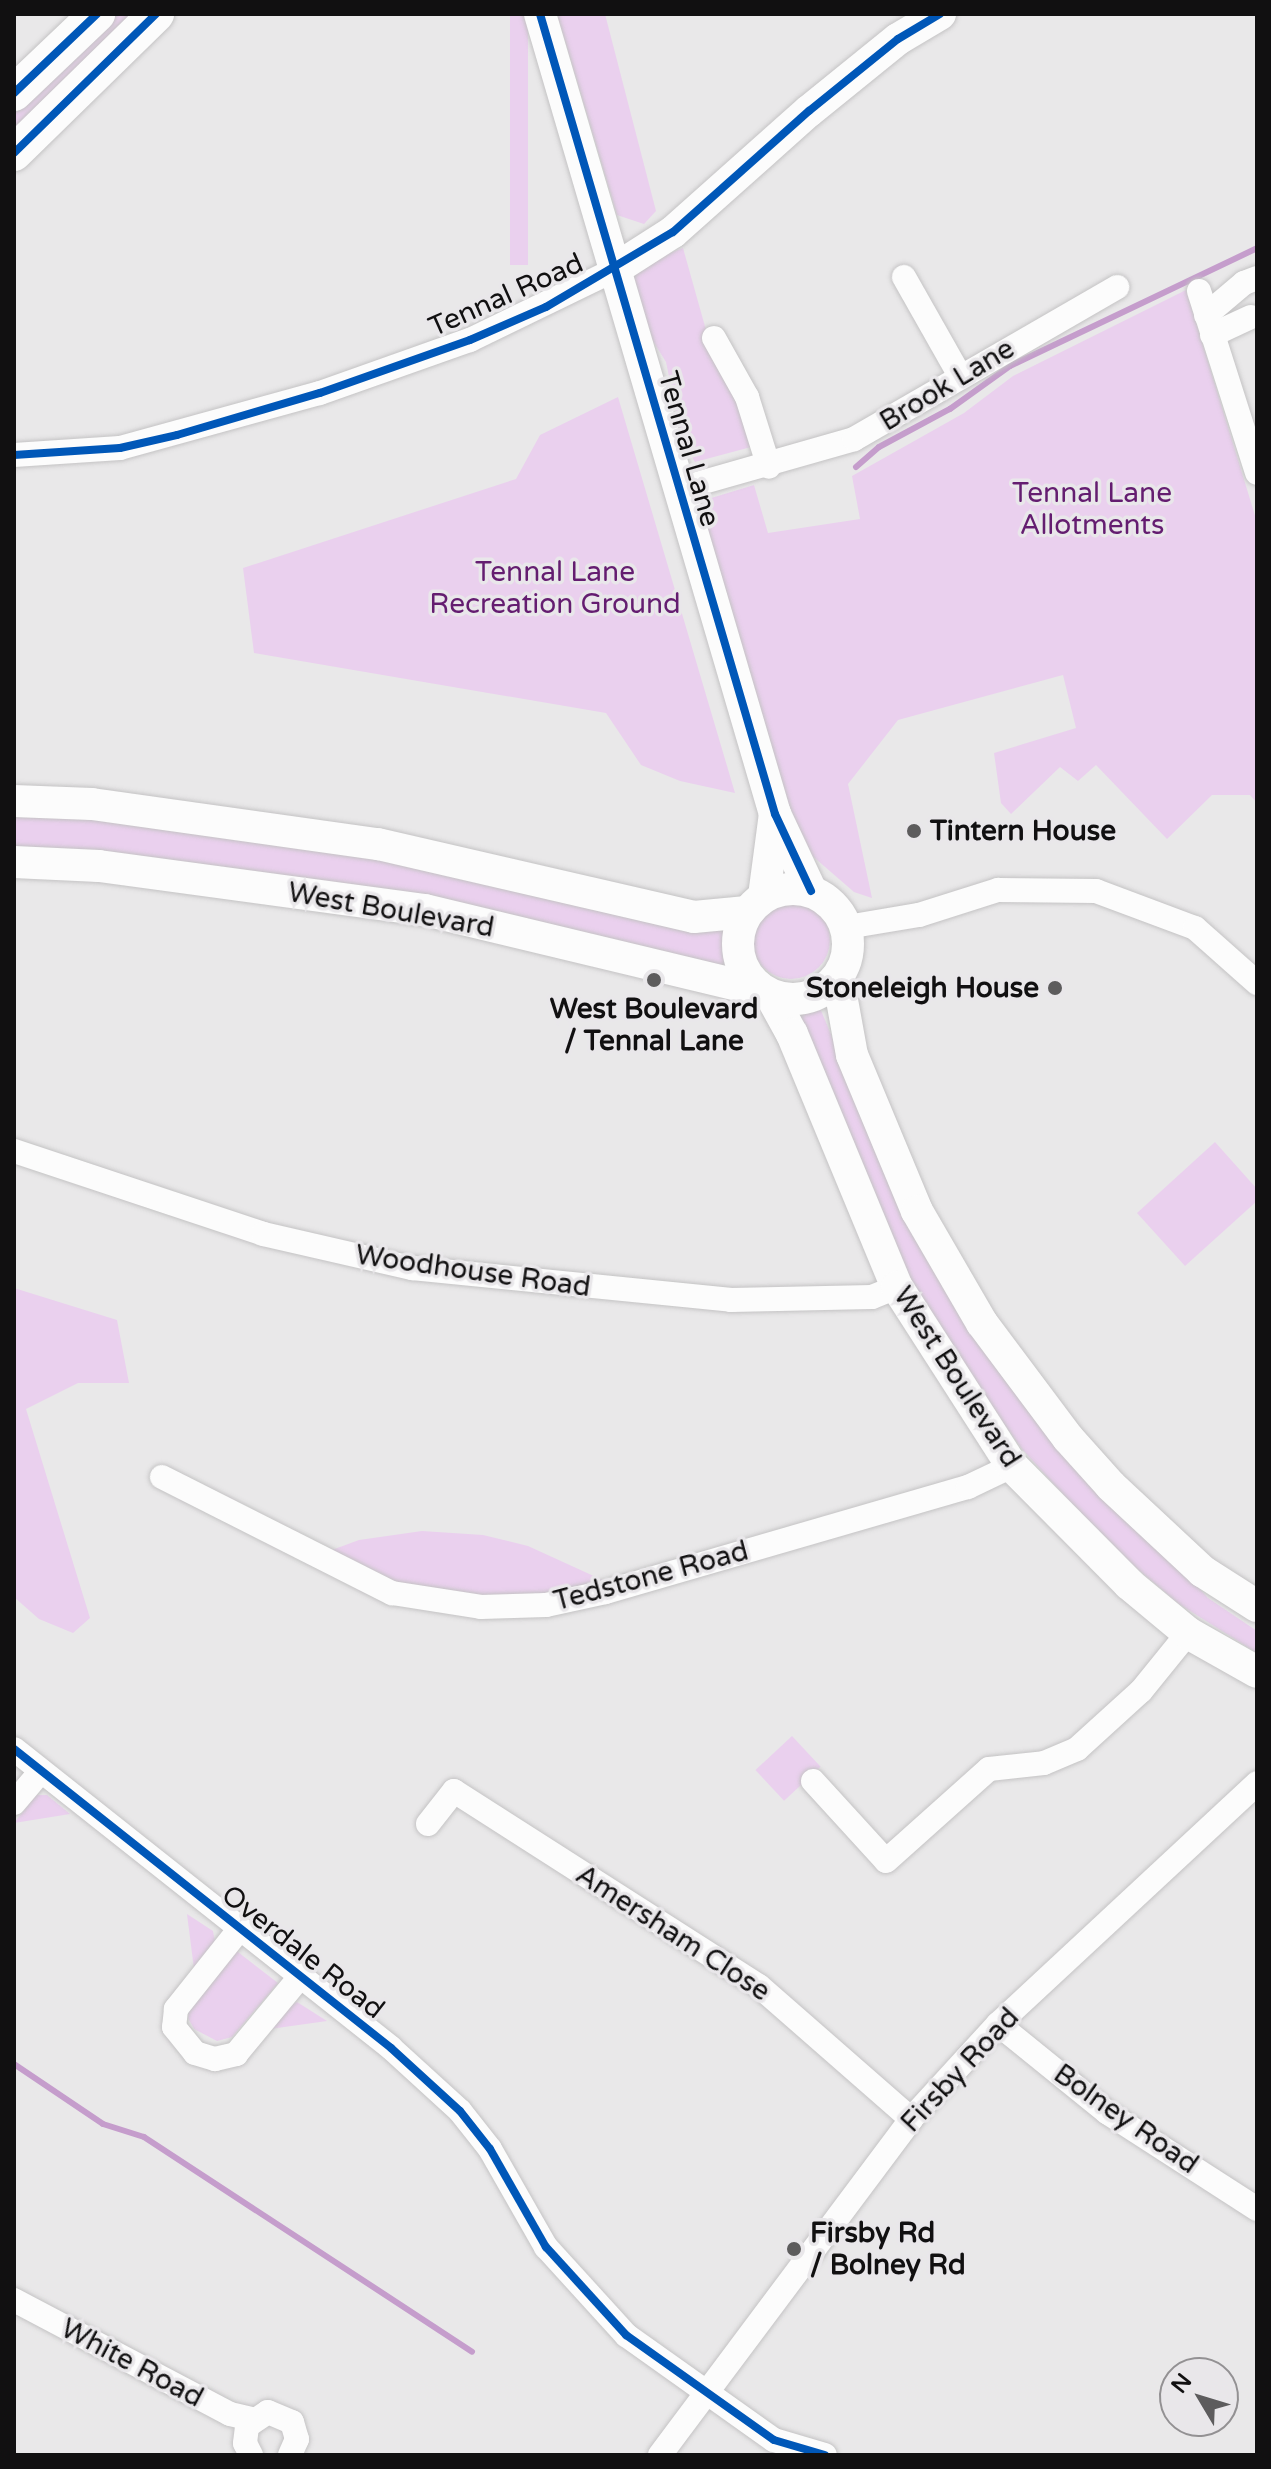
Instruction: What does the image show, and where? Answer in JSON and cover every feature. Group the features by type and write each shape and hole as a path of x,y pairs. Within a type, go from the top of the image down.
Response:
{"main road":[{"path":"14,93 97,14"},
{"path":"14,153 156,14"},
{"name":"Tennal Lane","path":"540,14 612,271 775,814 811,891"},
{"name":"Tennal Road","path":"612,271 673,232 809,111 898,39 940,14"},
{"name":"West Boulevard","path":"14,801 92,804 378,844 694,917 756,904"},
{"name":"Tennal Lane","path":"756,904 775,814"},
{"name":"West Boulevard","path":"14,862 99,866 425,910 766,993 792,1034 897,1287 1012,1466 1082,1541 1188,1633 1257,1672"},
{"path":"787,888 811,891 834,905 847,927 849,954 838,978 819,994 795,1000 766,993 743,969 737,940 756,904 787,888"},
{"name":"West Boulevard","path":"838,978 852,1055 905,1183 982,1323 1068,1438 1202,1571 1257,1606"},
{"path":"1202,1571 1257,1622"}],"street":[{"name":"Tennal Road","path":"14,455 120,448 320,393 470,340 612,271"},
{"path":"904,277 960,376"},
{"path":"1209,325 1244,283 1257,278"},
{"name":"Brook Lane","path":"679,489 769,467 854,439 1117,287"},
{"path":"1199,291 1257,473"},
{"path":"1209,325 1251,317"},
{"path":"714,338 747,397 769,467"},
{"path":"847,927 919,915 998,890 1096,891 1195,928 1257,983"},
{"name":"Woodhouse Road","path":"14,1151 263,1234 412,1268 731,1300 872,1297 897,1287"},
{"name":"Tedstone Road","path":"162,1477 392,1593 481,1607 546,1605 606,1592 968,1487 1012,1466"},
{"path":"813,1781 886,1861 989,1769 1044,1763 1077,1749 1141,1691 1188,1633"},
{"name":"Overdale Road","path":"14,1749 238,1931 391,2048 460,2111 490,2149 546,2247 574,2282 626,2335 774,2440 825,2455"},
{"path":"14,1803 41,1771"},
{"name":"Firsby Road","path":"660,2455 911,2119 998,2024 1257,1783"},
{"name":"Amersham Close","path":"428,1824 454,1791 759,1986 911,2119"},
{"path":"238,1931 176,2009 174,2027 195,2053 215,2059 236,2054 299,1978"},
{"name":"Bolney Road","path":"998,2024 1108,2113 1253,2199"},
{"name":"White Road","path":"14,2300 230,2414 252,2419 277,2412 292,2422 297,2439 290,2455"},
{"path":"251,2455 245,2435 252,2419"}],"green space":[{"path":"110,14 137,14 14,137 14,103"},
{"path":"510,14 528,14 528,265 510,265"},
{"path":"557,14 605,14 656,211 644,224 617,215"},
{"path":"683,248 706,330 744,414 751,447 695,462 683,443 666,362 648,333 632,281 635,267"},
{"name":"Tennal Lane Allotments","path":"1186,290 1257,522 1257,803 1250,795 1212,795 1167,839 1096,765 1078,781 1060,767 1011,814 1001,803 994,753 1076,728 1063,675 898,720 848,784 872,898 854,892 809,853 791,824 701,510 708,499 754,485 768,533 860,519 852,476 964,413 1013,376"},
{"name":"Tennal Lane Recreation Ground","path":"618,397 735,793 680,781 641,765 606,713 254,653 243,568 516,479 540,435"},
{"path":"14,813 134,819 380,854 723,927 725,969 14,853"},
{"path":"791,901 806,904 823,918 830,940 827,955 813,972 791,979 776,976 759,962 752,940 755,925 769,908"},
{"path":"820,1008 891,1179 1144,1529 1208,1598 1257,1631 1257,1653 1179,1604 1107,1543 1022,1449 972,1379 912,1286 855,1156 800,1014"},
{"path":"1215,1142 1257,1189 1257,1201 1185,1266 1137,1213"},
{"path":"14,1288 117,1320 129,1383 78,1383 26,1409 90,1618 73,1633 39,1619 14,1597"},
{"path":"422,1531 483,1535 528,1546 620,1588 481,1607 313,1557 359,1540"},
{"path":"792,1736 821,1767 784,1801 755,1770"},
{"path":"36,1795 47,1795 70,1814 14,1823"},
{"path":"187,1914 213,1931 215,1942 194,1969"},
{"path":"234,1949 278,1983 232,2037 217,2041 194,2029 188,2018 190,2005"},
{"path":"297,2002 327,2021 270,2029 290,2006"}],"waterway":[{"path":"856,467 879,447 950,409 1010,366 1257,248"},
{"path":"14,2064 103,2124 144,2137 472,2352"}],"cycle path":[{"path":"14,93 97,14"},
{"path":"14,153 156,14"},
{"path":"540,14 775,814 811,891"},
{"path":"14,455 120,448 177,435 320,393 470,340 546,307 673,232 809,111 898,39 940,14"},
{"path":"14,1749 391,2048 460,2111 490,2149 546,2247 626,2335 774,2440 825,2455"}],"place":[{"name":"Tintern House","path":"914,831"},
{"name":"West Boulevard / Tennal Lane","path":"654,980"},
{"name":"Stoneleigh House","path":"1055,988"},
{"name":"Firsby Rd / Bolney Rd","path":"794,2249"}]}
